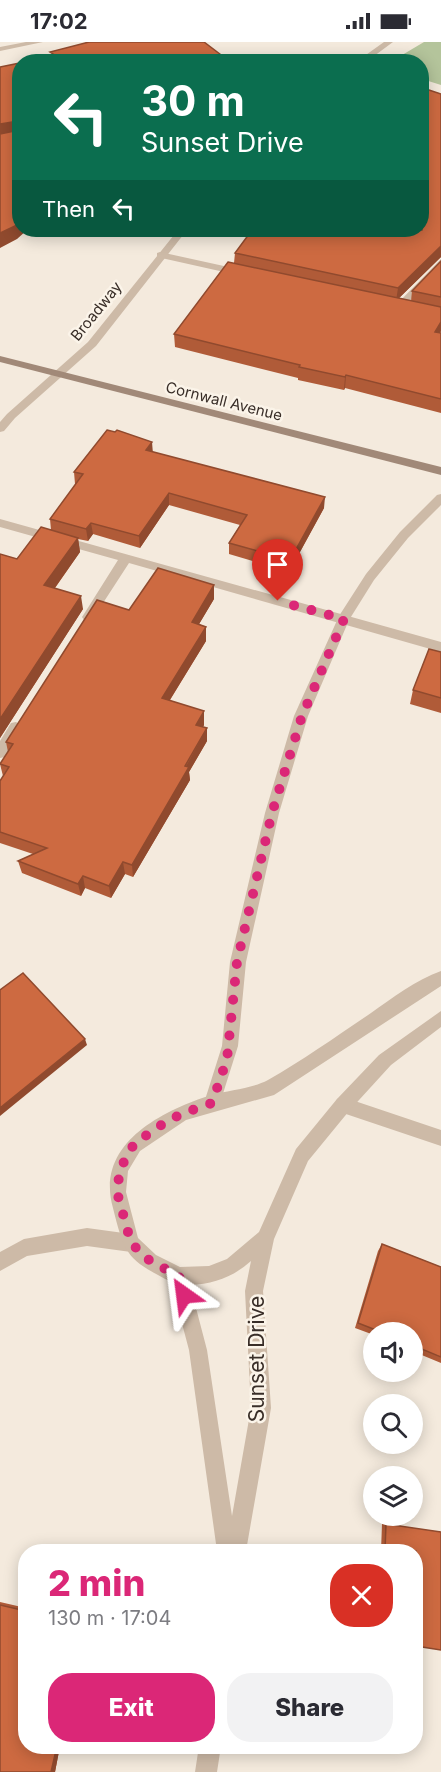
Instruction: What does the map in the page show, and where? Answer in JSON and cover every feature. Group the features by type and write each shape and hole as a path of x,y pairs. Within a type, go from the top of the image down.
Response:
{"main road":[{"name":"Cornwall Avenue","path":"0,359 441,471"}],"street":[{"path":"0,49 39,42"},
{"path":"372,54 389,42"},
{"name":"Broadway","path":"0,429 11,416 93,344 176,237"},
{"path":"160,255 251,275"},
{"path":"388,304 404,308 441,262"},
{"path":"212,1103 230,1047 237,962 272,813 302,716 344,619 370,577 404,535 441,498"},
{"path":"0,523 441,646"},
{"path":"82,626 126,558"},
{"path":"0,753 25,714"},
{"path":"441,978 268,1089 212,1103 181,1114 134,1144 120,1169 117,1192 131,1243 150,1261 179,1276 209,1275 233,1265 265,1238 302,1155 343,1105 385,1060 441,1018"},
{"path":"343,1105 441,1138"},
{"path":"0,1262 24,1248 87,1237 131,1243"},
{"name":"Sunset Drive","path":"237,1544 261,1408 254,1292 265,1238"},
{"path":"179,1276 198,1350 226,1544"},
{"path":"206,1772 209,1754"}],"green space":[{"path":"424,42 441,42 441,85 429,81 429,54 404,54"}],"building":[{"path":"89,42 204,42 220,54 53,54 50,52"},
{"path":"12,65 12,122 0,124 0,67"},
{"path":"429,90 441,94 441,246 398,288 235,253 247,237 429,237"},
{"path":"12,131 12,227 0,233 0,134"},
{"path":"441,261 441,297 412,291"},
{"path":"228,262 441,307 441,322 435,332 441,333 441,399 346,375 345,377 299,367 300,365 174,334"},
{"path":"107,430 115,432 117,430 152,442 146,450 325,497 290,560 229,543 247,515 169,493 139,536 91,523 86,529 50,519 83,474 74,472"},
{"path":"41,527 78,538 44,585 81,596 0,719 0,554 17,559"},
{"path":"158,568 214,585 192,622 206,627 162,698 204,711 196,725 207,728 185,766 189,767 132,865 123,862 109,886 83,876 78,884 18,861 47,848 0,832 0,781 9,767 0,764 13,744 6,742 97,600 129,610"},
{"path":"429,649 441,652 441,698 413,690"},
{"path":"23,973 85,1039 0,1108 0,990"},
{"path":"382,1244 441,1267 441,1357 423,1350 423,1322 363,1322 363,1325 358,1323"},
{"path":"386,1526 441,1532 441,1650 423,1647 423,1544 385,1544"},
{"path":"0,1605 18,1609 18,1754 55,1754 51,1772 0,1772"}],"route":[{"path":"184,1295 179,1276 150,1261 131,1243 117,1192 120,1169 134,1144 181,1114 212,1103 227,1059 237,962 272,813 302,716 344,619 278,601"}]}
